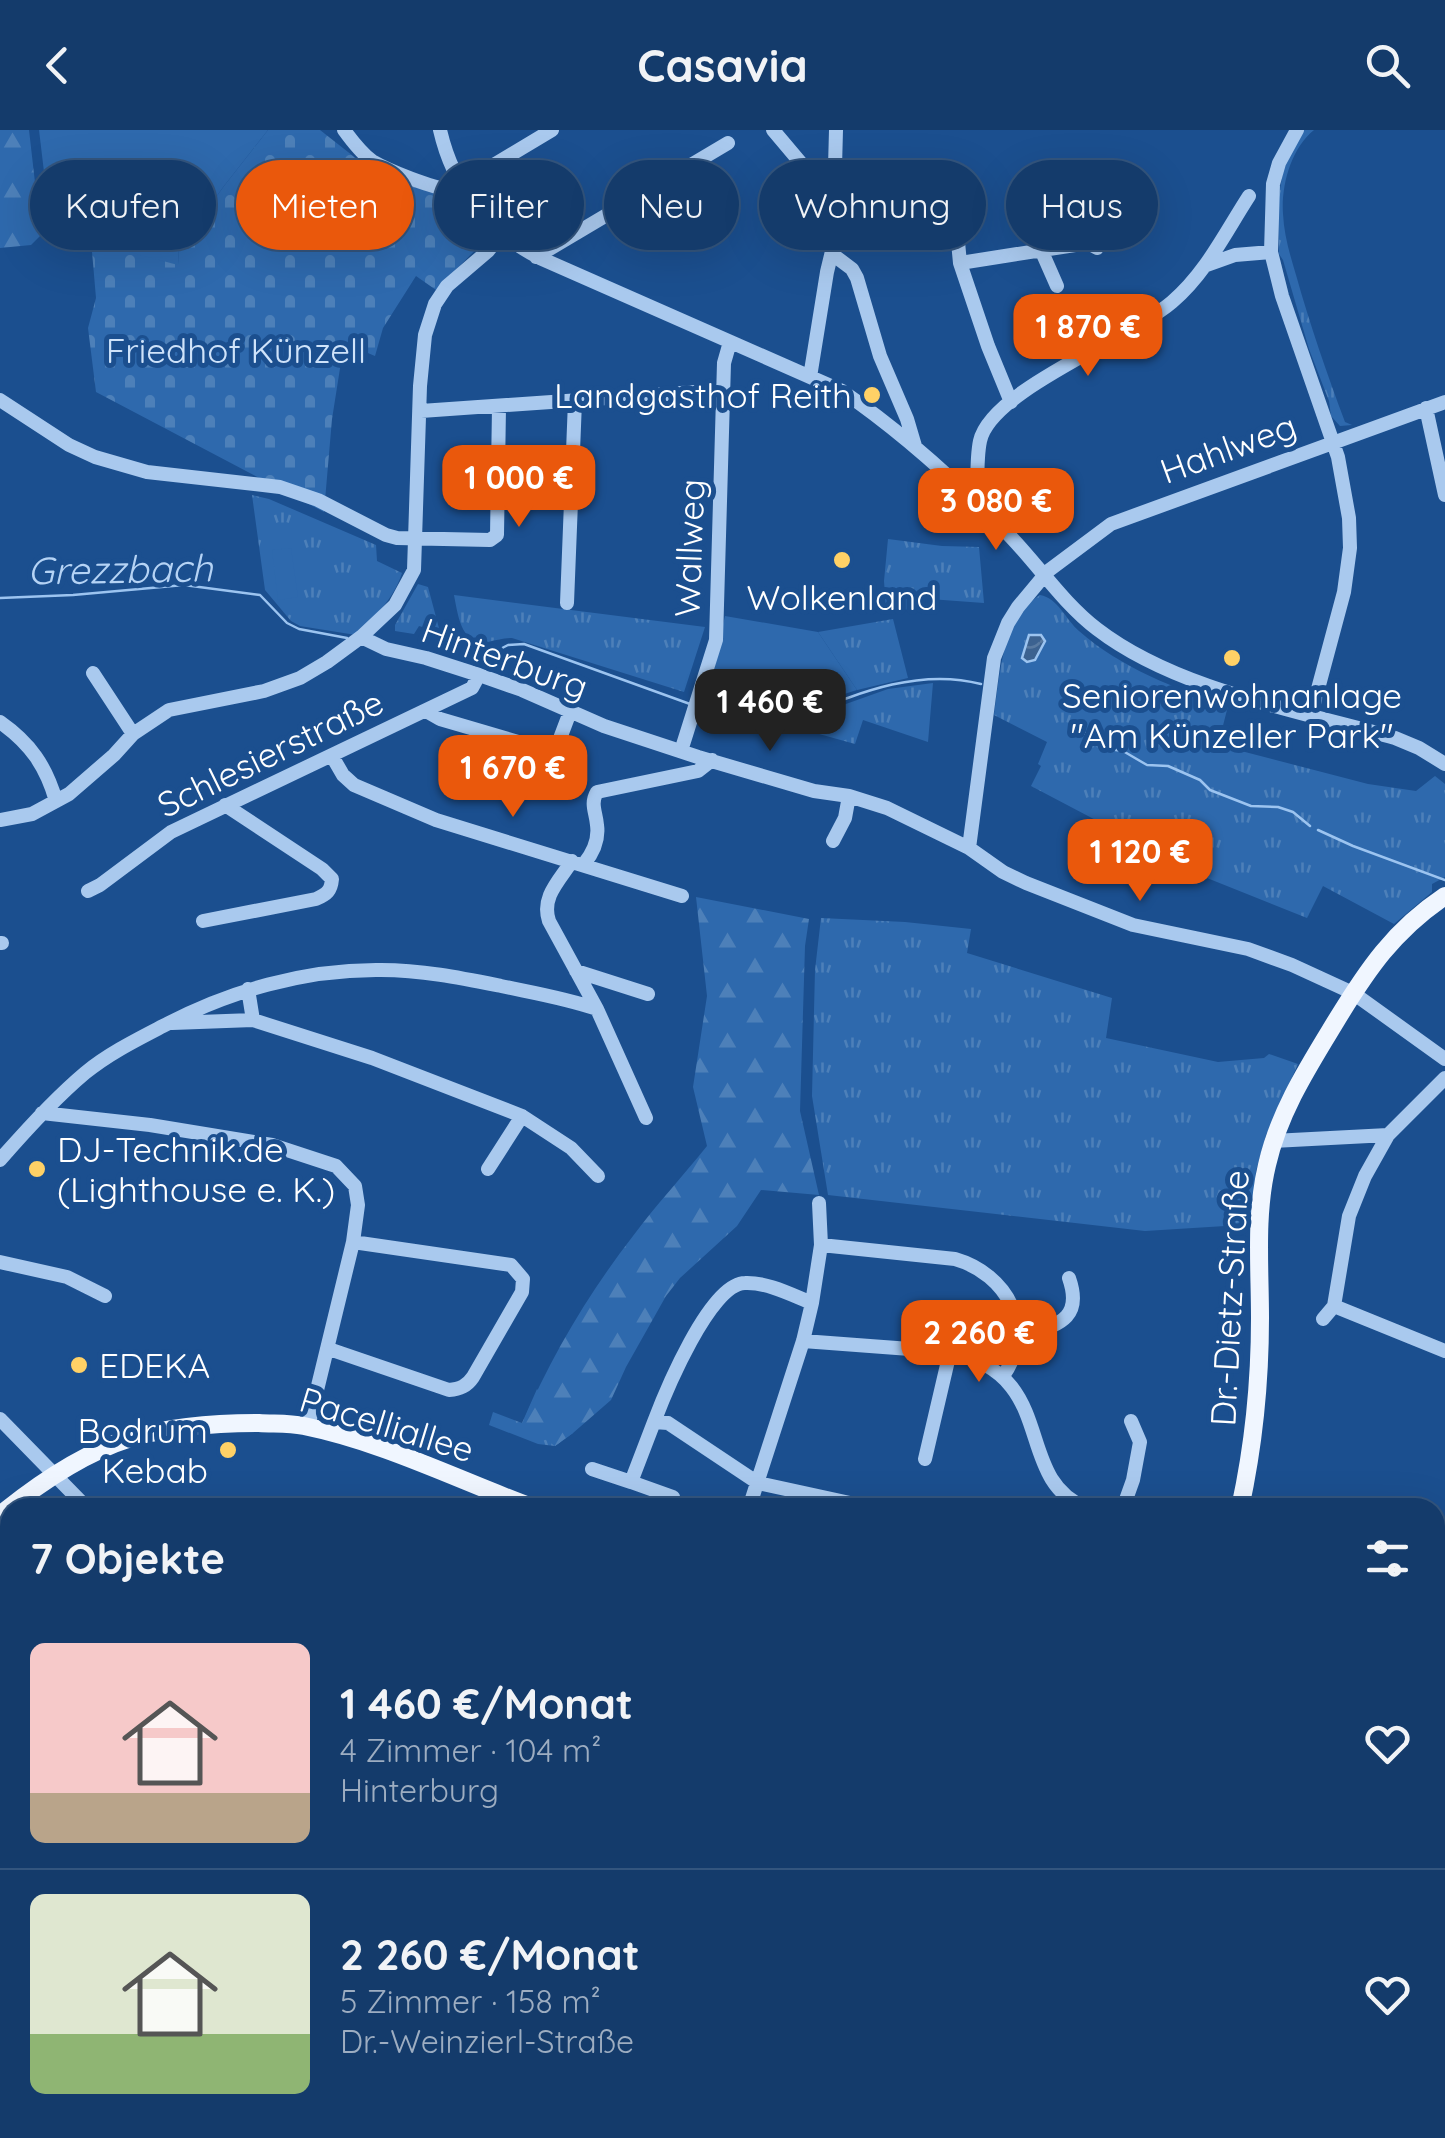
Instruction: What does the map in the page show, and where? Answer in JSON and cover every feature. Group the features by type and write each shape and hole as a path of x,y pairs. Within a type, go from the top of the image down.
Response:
{"main road":[{"name":"Dr.-Dietz-Straße","path":"1242,1498 1256,1416 1260,1355 1259,1220 1273,1141 1289,1102 1353,993 1392,940 1445,896"},
{"name":"Pacelliallee","path":"24,1498 54,1476 130,1438 218,1424 276,1423 308,1427 376,1447 508,1498"}],"street":[{"path":"344,130 374,162 434,186"},
{"path":"440,130 449,160"},
{"path":"502,160 552,130"},
{"path":"774,130 799,160"},
{"path":"836,130 837,160"},
{"path":"1297,130 1279,163 1273,184 1271,252 1282,296 1334,441 1346,497 1350,548 1344,592 1311,716"},
{"path":"536,256 728,143"},
{"path":"976,503 980,439 989,421 1064,367 1174,300 1207,265 1249,196"},
{"path":"0,820 32,814 56,802 114,756 134,734 168,710 264,691 300,678 361,636 395,605 414,570 420,386 426,335 436,304 447,286 489,250"},
{"path":"527,250 842,391 976,503 1090,624 1110,639 1187,678 1395,738 1445,764"},
{"path":"810,376 833,250"},
{"path":"959,250 988,346 1011,402"},
{"path":"960,263 1052,250"},
{"path":"1042,252 1057,286"},
{"path":"1207,265 1235,256 1271,252"},
{"path":"832,254 852,269 857,278 880,356 916,449"},
{"name":"Wallweg","path":"681,751 716,640 724,363 730,342"},
{"path":"421,411 724,390"},
{"path":"0,400 70,445 95,457 147,472 280,488 318,500 398,538 490,540 497,535 498,406"},
{"path":"567,604 574,401"},
{"name":"Hahlweg","path":"969,848 994,658 1018,606 1044,575 1111,524 1445,402"},
{"path":"1426,408 1445,495"},
{"name":"Hinterburg","path":"361,636 386,650 479,675 681,751 814,791 888,808 969,848 1003,872 1132,925 1248,949 1292,965 1353,993 1445,1059"},
{"path":"92,673 134,734"},
{"name":"Schlesierstraße","path":"88,891 171,832 472,688 479,675"},
{"path":"426,710 440,719 549,751 562,740 570,712"},
{"path":"0,722 28,744 56,802"},
{"path":"332,756 354,786 436,820 682,896"},
{"path":"646,1118 597,1009 545,909 548,896 578,863 592,854 598,829 592,804 596,792 698,771 712,760"},
{"path":"833,840 845,818 849,796"},
{"path":"203,921 316,898 331,888 332,878 322,869 225,804"},
{"path":"0,1160 42,1112 88,1071 167,1023 248,990 326,973 380,970 439,974 566,998 597,1009"},
{"path":"579,977 648,994"},
{"path":"566,998 576,991 579,977"},
{"path":"248,990 253,1020"},
{"path":"167,1023 253,1020 372,1058 522,1116 572,1148 598,1176"},
{"path":"1323,1319 1334,1306 1349,1216 1365,1176 1388,1135 1445,1078"},
{"path":"42,1112 150,1124 272,1145 336,1166 355,1186 358,1204 353,1242 308,1427"},
{"path":"488,1169 522,1116"},
{"path":"1273,1141 1388,1135"},
{"path":"752,1498 812,1302 820,1245 819,1203"},
{"path":"328,1349 455,1390 473,1376 522,1292 523,1279 511,1266 353,1242"},
{"path":"820,1245 955,1259 976,1266 1006,1293 1014,1313 1016,1339 1004,1376"},
{"path":"0,1262 68,1277 104,1296"},
{"path":"1016,1339 1060,1322 1069,1314 1074,1304 1069,1278"},
{"path":"631,1482 687,1346 710,1311 734,1285 746,1282 812,1302"},
{"path":"1334,1306 1445,1351"},
{"path":"803,1340 971,1356 1004,1376 1022,1402 1048,1476 1070,1498"},
{"path":"925,1459 950,1352"},
{"path":"0,1419 77,1498"},
{"path":"1127,1498 1140,1442 1131,1421"},
{"path":"654,1422 668,1423 758,1482 829,1498"},
{"path":"592,1470 673,1497"}],"green space":[{"path":"0,130 29,130 32,160 30,245 0,248"},
{"path":"39,130 268,130 244,160 236,160 236,171 216,197 216,160 43,160"},
{"name":"Friedhof Künzell","path":"268,130 320,130 358,160 244,160"},
{"path":"1303,130 1314,130 1299,147 1289,168 1283,203 1285,230 1325,368 1345,422 1352,425 1340,426 1331,416 1279,254 1278,201 1284,166"},
{"name":"Friedhof Künzell","path":"236,171 236,250 414,250 414,183 434,191 434,250 475,250 436,290 416,276 383,328 375,356 344,343 324,512 96,392 88,328 96,298 92,250 127,250 178,264 179,250 216,250 216,197"},
{"path":"122,250 179,250 178,265"},
{"path":"252,495 376,545 377,561 402,573 389,599 356,635 300,626 265,590"},
{"path":"888,539 979,547 984,603 916,598 914,610 886,608"},
{"path":"291,548 298,597 278,600 272,550"},
{"path":"418,584 428,587 440,632 419,626 414,634 395,631"},
{"path":"454,595 705,627 684,692 512,638 479,642 462,628"},
{"path":"1040,595 1052,600 1095,644 1131,667 1228,706 1218,745 1368,784 1416,791 1435,776 1445,784 1445,877 1432,884 1432,892 1394,924 1323,886 1307,918 1192,872 1191,864 1168,854 1166,857 1031,786 1047,742 994,715 1010,632 1027,605"},
{"path":"725,616 818,632 857,690 765,719 704,704"},
{"path":"893,619 908,678 857,690 818,632"},
{"path":"933,683 928,742 863,720 855,744 787,725 888,689"},
{"path":"696,897 809,919 800,1111 819,1195 761,1190 737,1226 666,1296 611,1400 555,1446 522,1424 545,1375 616,1258 707,1146 693,1087 707,996"},
{"path":"821,918 971,929 967,953 1112,998 1106,1038 1218,1062 1264,1058 1269,1054 1298,1064 1266,1135 1256,1171 1251,1222 1145,1231 828,1195 812,1096 815,970"},
{"path":"537,1389 573,1433 555,1446 538,1444 489,1425 493,1412 522,1423"}],"water":[{"path":"1029,635 1041,635 1045,641 1035,660 1027,662 1022,658"}],"waterway":[{"name":"Grezzbach","path":"0,598 184,585 260,595 287,623 299,629 347,638"},
{"name":"Grezzbach","path":"473,663 508,645 524,644 690,704"},
{"name":"Grezzbach","path":"703,708 765,726 904,682 929,679 981,684"},
{"name":"Grezzbach","path":"1083,731 1093,743 1123,751 1147,765 1168,766 1200,780 1210,790 1251,806 1293,812 1310,826"},
{"name":"Grezzbach","path":"1318,830 1445,880"}],"place":[{"name":"Landgasthof Reith","path":"872,395"},
{"name":"Wolkenland","path":"842,560"},
{"name":"Seniorenwohnanlage \"Am Künzeller Park\"","path":"1232,658"},
{"name":"DJ-Technik.de (Lighthouse e. K.)","path":"37,1169"},
{"name":"EDEKA","path":"79,1365"},
{"name":"Bodrum Kebab","path":"228,1450"}]}
